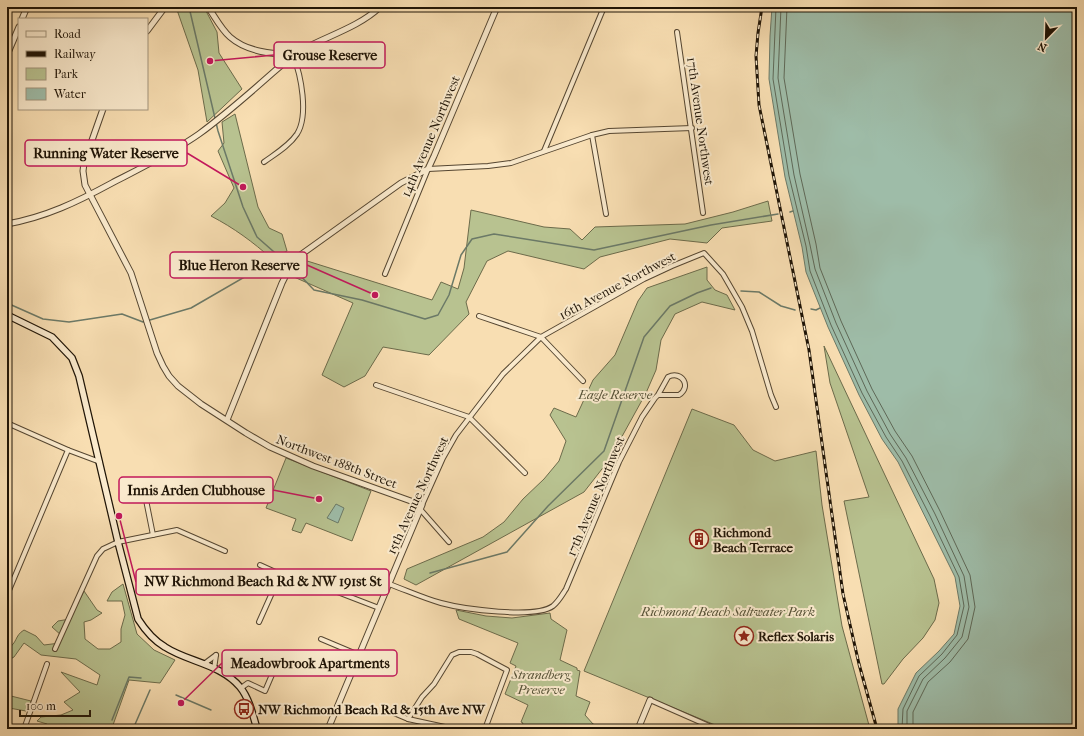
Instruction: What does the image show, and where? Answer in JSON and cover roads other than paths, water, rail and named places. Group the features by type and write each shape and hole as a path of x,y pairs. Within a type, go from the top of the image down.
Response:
{"main road":[{"path":"7,315 52,337 72,358 79,376 118,542 138,619 144,630 165,648 204,664 230,678 240,688 251,707 257,729"}],"street":[{"path":"22,18 27,7"},
{"path":"148,30 165,7"},
{"path":"208,7 221,27 230,37 240,44 260,51 293,55"},
{"path":"7,224 27,221 63,208 90,195 198,134 293,55 304,48 354,24 380,7"},
{"name":"14th Avenue Northwest","path":"385,274 497,7"},
{"path":"544,151 604,7"},
{"path":"7,55 18,29"},
{"name":"17th Avenue Northwest","path":"677,32 703,213"},
{"path":"264,162 289,143 298,133 302,123 302,92 298,68 293,55"},
{"name":"Northwest 188th Street","path":"103,110 84,163 84,185 131,273 156,352 169,376 187,393 246,433 285,454 421,507 449,542"},
{"path":"227,420 282,283 293,264 307,250 402,183 428,169 488,166 511,163 592,135 609,132 692,128"},
{"path":"592,135 606,214"},
{"name":"16th Avenue Northwest","path":"541,337 644,279 704,253 723,274 742,307 752,331 776,407"},
{"path":"479,316 541,337 584,381"},
{"name":"15th Avenue Northwest","path":"328,729 443,458 456,435 503,374 541,337"},
{"name":"17th Avenue Northwest","path":"389,584 440,603 472,609 532,612 543,610 552,606 560,599 566,589 619,462 638,423 655,398 658,396 668,377 678,375 684,381 685,388 679,396 658,396"},
{"path":"376,385 469,417 525,473"},
{"path":"7,424 100,462"},
{"path":"7,595 68,450"},
{"path":"146,500 153,535"},
{"path":"55,649 97,556 103,549 118,542 176,530 225,551"},
{"path":"260,565 293,580 314,583 379,608"},
{"path":"259,622 280,575"},
{"path":"321,639 359,655"},
{"path":"408,719 422,696 434,684 452,655 459,652 471,652 507,670 485,729"},
{"path":"204,664 216,655 214,669"},
{"path":"24,729 47,664"},
{"path":"240,688 248,683 265,691 274,670"},
{"path":"638,729 650,700 716,729"},
{"path":"390,711 408,719 454,729"}],"water":[{"path":"772,7 1077,7 1077,729 898,729 898,709 916,673 954,634 960,606 955,577 898,462 882,439 859,395 828,327 806,272 802,247 785,177 769,79"},
{"path":"336,504 344,508 338,523 327,518"}],"waterway":[{"path":"189,7 218,131 243,207 257,237 290,266"},
{"path":"293,268 314,290 362,300 425,319 438,315 449,295 461,255 472,239 494,234 594,250 711,225 778,214"},
{"path":"7,303 43,319 69,322 122,314 143,322 191,308 260,268 283,260"},
{"path":"430,573 507,552 548,506 604,451 644,337 670,306 711,288"},
{"path":"741,291 759,292 781,306 795,310"},
{"path":"811,309 816,310 820,308"},
{"path":"112,720 129,677 141,678"},
{"path":"133,729 150,690"},
{"path":"176,695 211,710"}],"railway":[{"path":"762,7 756,56 759,105 809,350 843,594 859,664 877,729"}],"place":[{"name":"Grouse Reserve","path":"210,61"},
{"name":"Running Water Reserve","path":"243,187"},
{"name":"Blue Heron Reserve","path":"375,295"},
{"name":"Innis Arden Clubhouse","path":"319,499"},
{"name":"NW Richmond Beach Rd & NW 191st St","path":"119,516"},
{"name":"Richmond Beach Terrace","path":"699,539"},
{"name":"Reflex Solaris","path":"744,636"},
{"name":"Meadowbrook Apartments","path":"181,703"},
{"name":"NW Richmond Beach Rd & 15th Ave NW","path":"244,709"}],"park label":[{"name":"Eagle Reserve","path":"615,394"},
{"name":"Richmond Beach Saltwater Park","path":"728,611"},
{"name":"Strandberg Preserve","path":"541,682"}]}
